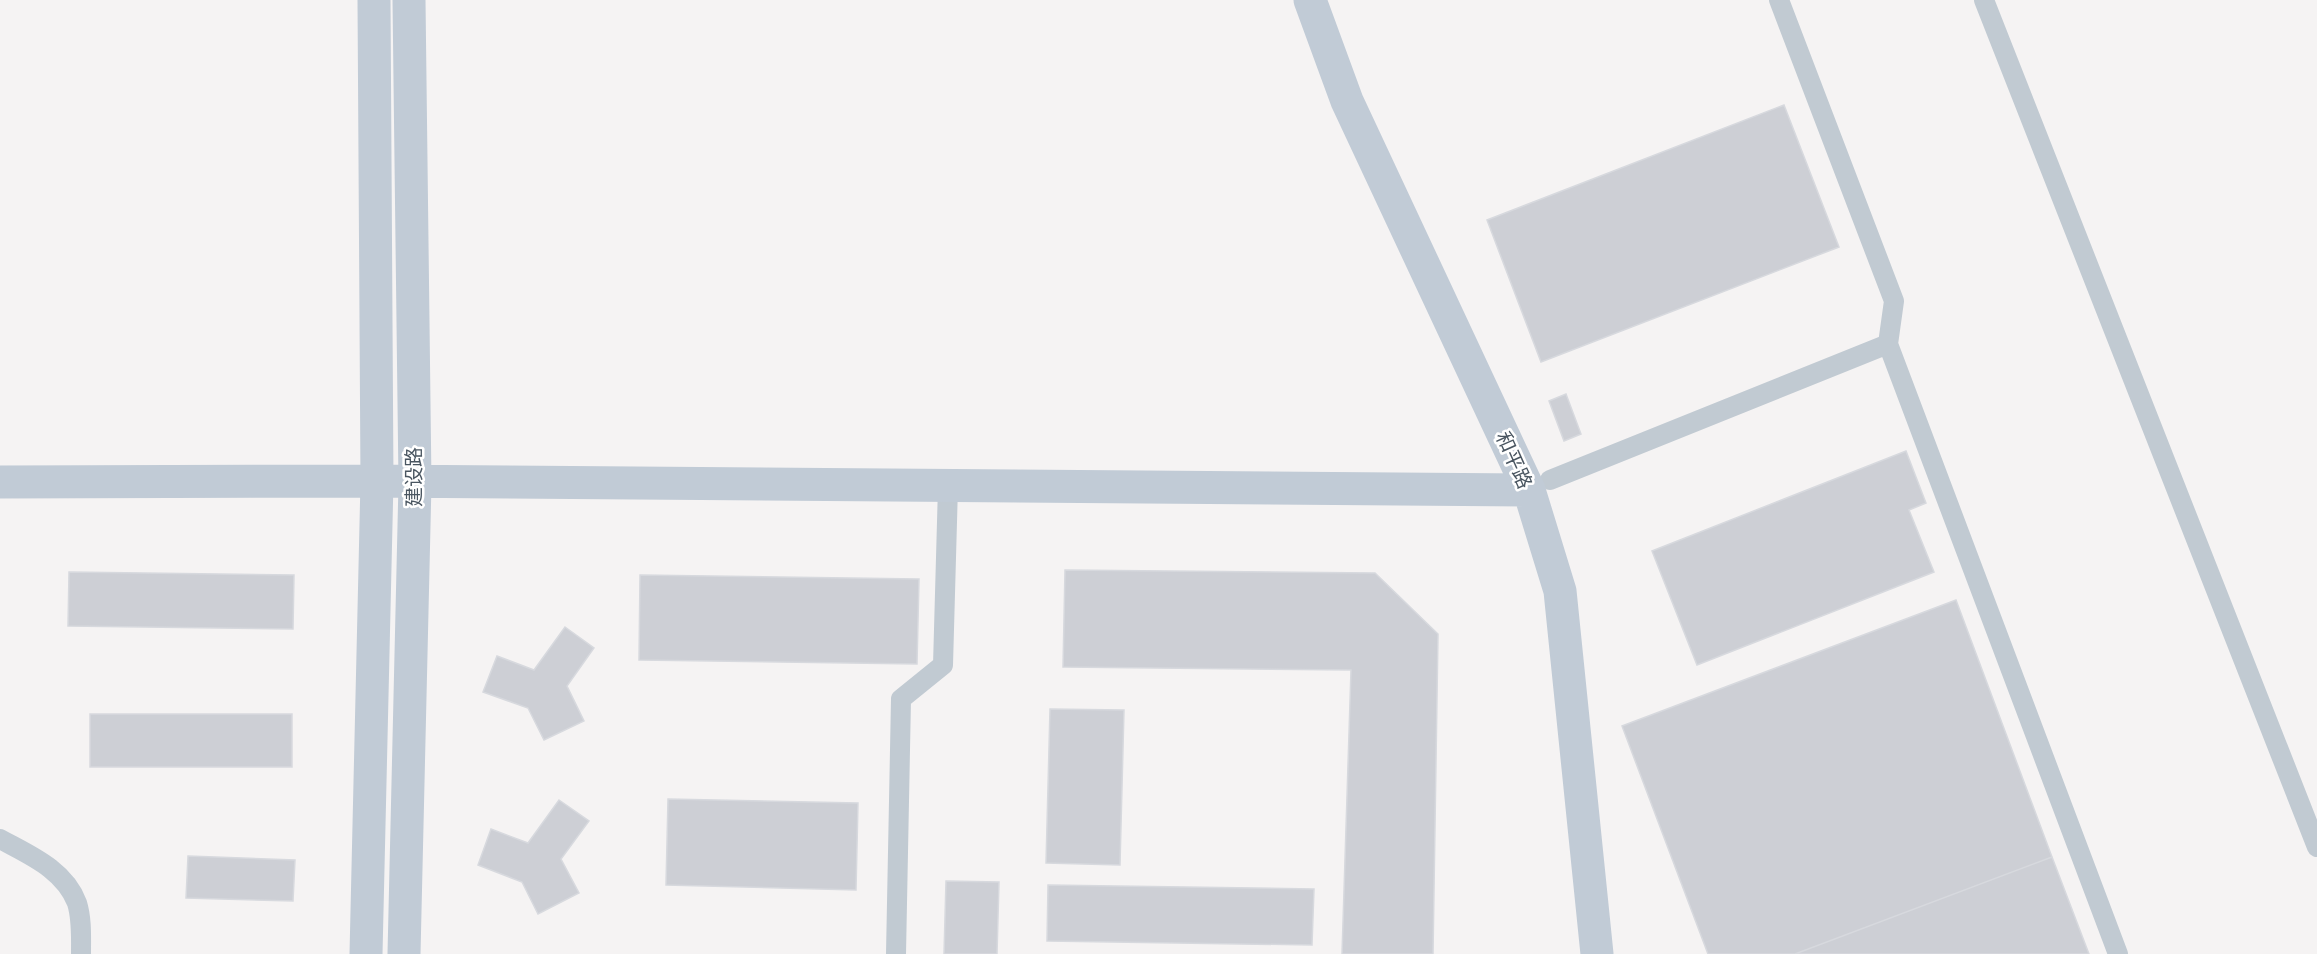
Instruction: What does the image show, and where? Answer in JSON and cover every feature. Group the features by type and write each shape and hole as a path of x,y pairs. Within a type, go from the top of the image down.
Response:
{"street":[{"name":"建设路","path":"366,954 377,481 374,0"},
{"name":"建设路","path":"404,954 415,483 409,0"},
{"name":"和平路","path":"1310,0 1347,101 1539,485 1560,591 1597,954"},
{"path":"0,482 377,481 948,486 1539,485"}],"lane":[{"path":"1779,0 1894,301 1888,344 2118,954"},
{"path":"1984,0 2317,846"},
{"path":"1539,485 1888,344"},
{"path":"896,954 901,699 943,665 948,486"},
{"path":"0,839 46,864 66,885 77,903 81,922 81,954"}],"building":[{"path":"1784,105 1839,247 1541,362 1487,220"},
{"path":"1566,394 1581,434 1564,441 1549,401"},
{"path":"1906,451 1926,503 1909,510 1934,572 1697,665 1652,551"},
{"path":"1065,570 1375,573 1438,634 1433,954 1342,954 1351,670 1063,667"},
{"path":"69,572 294,575 293,629 68,626"},
{"path":"640,575 919,579 917,664 639,660"},
{"path":"1956,600 2052,857 1795,954 1708,954 1622,726"},
{"path":"565,627 594,648 567,686 584,721 544,740 528,708 483,692 497,656 534,670"},
{"path":"1050,709 1124,710 1120,865 1046,863"},
{"path":"90,714 292,714 292,767 90,767"},
{"path":"668,799 858,803 856,890 666,885"},
{"path":"559,800 589,821 561,859 579,893 538,914 522,882 478,865 491,829 528,843"},
{"path":"188,856 295,860 293,901 186,898"},
{"path":"2052,857 2089,954 1795,954"},
{"path":"946,881 999,882 997,954 944,954"},
{"path":"1048,885 1314,889 1312,945 1047,941"}]}
